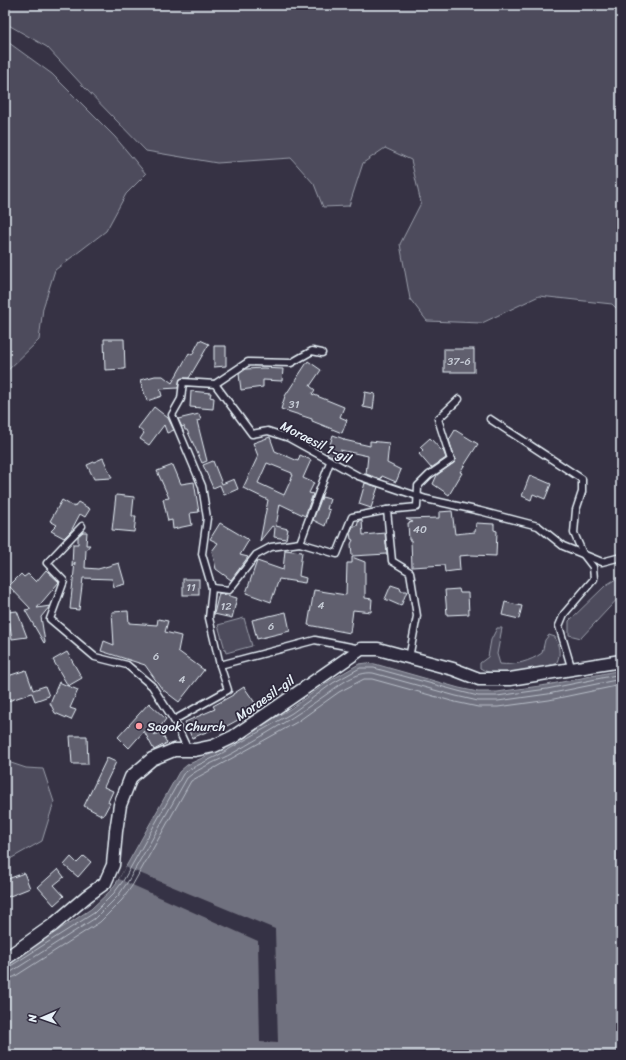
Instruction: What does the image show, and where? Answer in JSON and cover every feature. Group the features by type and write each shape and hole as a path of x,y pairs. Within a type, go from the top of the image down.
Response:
{"street":[{"path":"361,648 378,649 453,669 480,678 510,679 621,661"},
{"name":"Moraesil-gil","path":"5,959 53,925 105,883 113,865 120,805 131,777 152,759 174,750 195,750 214,746 233,737 361,648"}],"lane":[{"path":"174,720 228,690 220,665 209,618 212,588 202,554 207,518 202,486 172,415 181,399 183,382 214,384 248,362 291,363 312,352 322,353"},
{"name":"Moraesil 1-gil","path":"214,384 252,434 268,431 289,438 330,462 358,476 418,496 538,526 563,546 602,562 621,556"},
{"path":"212,588 229,590 256,555 271,547 300,543 337,554 352,516 387,510 418,507 418,486 429,475 451,460 438,419 458,399"},
{"path":"490,419 582,479 582,492 576,510 574,533 583,554 593,568 594,579 564,614 559,626 572,670"},
{"path":"300,543 330,462"},
{"path":"387,510 392,561 410,572 417,616 409,658"},
{"path":"82,526 47,563 64,581 50,619 95,658 127,664 152,686 174,720 188,750"},
{"path":"220,665 315,640 361,648"}],"shaded area":[{"path":"5,5 621,5 621,313 612,304 539,296 482,323 427,321 410,299 400,244 421,203 411,160 385,148 363,163 349,206 323,207 314,184 291,158 217,163 146,151 47,47 5,23"},
{"path":"5,40 52,74 115,137 146,174 126,194 106,231 55,270 43,308 39,340 5,373"},
{"path":"621,576 621,595 581,638 569,635 569,621 606,585"},
{"path":"244,618 252,646 226,653 218,625"},
{"path":"497,628 502,628 497,654 500,664 517,664 538,656 542,653 545,640 549,635 555,637 558,644 559,653 557,662 528,672 509,675 499,675 480,668 480,663 488,657 491,640"},
{"path":"5,761 26,768 43,769 54,802 42,841 10,859 5,858"}],"water":[{"path":"367,663 478,692 497,692 547,685 621,670 621,1055 5,1055 5,965 91,909 111,890 119,879 179,772 187,765 215,752 290,709 331,680 359,664"}],"pier":[{"path":"125,867 275,929 278,1043 260,1042 258,941 119,879"}],"building":[{"path":"104,339 124,339 125,369 105,370"},
{"path":"200,340 209,344 189,378 180,379 178,388 160,389 162,396 147,401 140,380 155,376 163,376 172,383 189,353 192,355"},
{"path":"214,346 226,346 226,366 214,367"},
{"path":"444,349 474,349 474,372 444,372"},
{"path":"308,361 321,370 310,386 315,390 312,394 344,407 340,417 347,420 342,433 312,421 312,419 281,409 285,396"},
{"path":"246,369 283,369 282,381 263,380 263,387 241,390 239,374"},
{"path":"191,391 211,393 210,397 214,398 213,409 190,407"},
{"path":"365,392 375,394 373,409 363,407"},
{"path":"154,407 168,418 174,430 167,433 164,425 149,445 140,439 144,433 138,428"},
{"path":"199,414 201,420 197,421 207,461 202,463 187,430 185,430 184,426 182,427 178,419"},
{"path":"455,430 478,444 460,472 462,473 449,495 433,484 437,475 455,462 449,440"},
{"path":"333,435 344,440 370,446 370,441 389,443 387,463 401,470 396,482 382,476 381,479 366,474 368,456 340,450 338,458 327,454"},
{"path":"270,437 275,451 298,461 300,455 311,460 303,478 314,483 309,493 313,494 305,516 280,504 276,526 288,529 286,539 274,537 275,528 272,526 260,541 268,500 243,488 258,456 253,443","holes":["267,463 292,473 293,475 284,495 258,483"]},
{"path":"430,438 442,451 443,450 446,458 431,468 419,454 423,450 420,447"},
{"path":"103,458 112,478 94,479 87,465"},
{"path":"213,461 222,484 234,479 238,489 224,495 220,485 213,488 203,465"},
{"path":"173,465 181,484 194,482 199,512 190,513 192,525 173,529 172,520 168,521 163,499 169,498 157,471"},
{"path":"530,475 551,484 545,499 533,494 531,500 522,496"},
{"path":"365,483 378,487 371,508 359,504"},
{"path":"116,495 134,497 132,516 136,516 134,532 112,530"},
{"path":"322,497 330,499 327,509 330,510 325,526 313,520"},
{"path":"62,500 74,507 78,502 90,509 85,517 80,514 71,531 64,538 51,531 57,525 50,521"},
{"path":"452,511 455,534 475,532 476,523 494,524 494,530 497,531 496,556 459,556 460,570 445,572 444,565 412,567 411,540 409,540 408,523 413,522 406,519 439,518 439,512"},
{"path":"359,520 362,520 363,535 385,533 387,554 352,556 351,544 353,540 351,539 350,533 353,526 357,526"},
{"path":"220,523 249,540 240,555 248,557 231,580 216,569 212,551 218,543 210,539"},
{"path":"83,532 87,532 86,545 90,545 86,550 85,568 98,569 119,563 125,584 114,587 112,579 83,578 79,610 70,609 75,562 72,567 73,544 78,544 78,536"},
{"path":"285,550 302,552 299,576 306,578 305,583 279,579 271,602 246,593 257,561 283,570"},
{"path":"352,557 365,562 365,598 372,599 371,612 353,610 350,633 308,625 314,590 346,595 347,563 352,563"},
{"path":"46,570 59,582 37,608 50,606 41,617 44,643 25,610 31,609 9,586 21,574 24,577 28,574 36,582"},
{"path":"183,579 199,579 199,595 183,595"},
{"path":"391,585 400,588 401,591 407,591 401,606 385,599"},
{"path":"459,589 460,593 468,593 469,614 447,615 445,590"},
{"path":"219,593 237,598 232,618 214,614"},
{"path":"505,602 522,606 519,619 502,615"},
{"path":"17,611 27,637 12,639 8,612"},
{"path":"128,611 129,623 157,625 158,619 168,621 165,632 181,636 178,651 204,670 179,702 162,689 145,665 101,651 104,641 114,645 112,612"},
{"path":"286,612 290,631 257,639 252,620"},
{"path":"67,652 82,678 68,686 53,660"},
{"path":"26,670 33,690 45,686 49,696 35,701 32,693 5,702 5,677"},
{"path":"59,682 78,690 70,708 76,710 71,720 55,713 50,703"},
{"path":"244,687 260,710 249,717 247,715 225,727 223,725 192,738 185,722 215,709 213,706"},
{"name":"Sagok Church","path":"149,703 166,719 154,735 161,732 167,743 154,750 144,731 129,748 118,737"},
{"path":"70,736 87,736 88,764 72,764"},
{"path":"107,758 116,762 104,787 113,791 108,802 110,803 103,816 84,806"},
{"path":"84,856 91,862 78,877 64,865 71,857 77,863"},
{"path":"58,869 64,877 54,885 64,896 54,905 38,887"},
{"path":"24,873 30,888 5,898 5,880"}],"place":[{"name":"Sagok Church","path":"139,726"}]}
